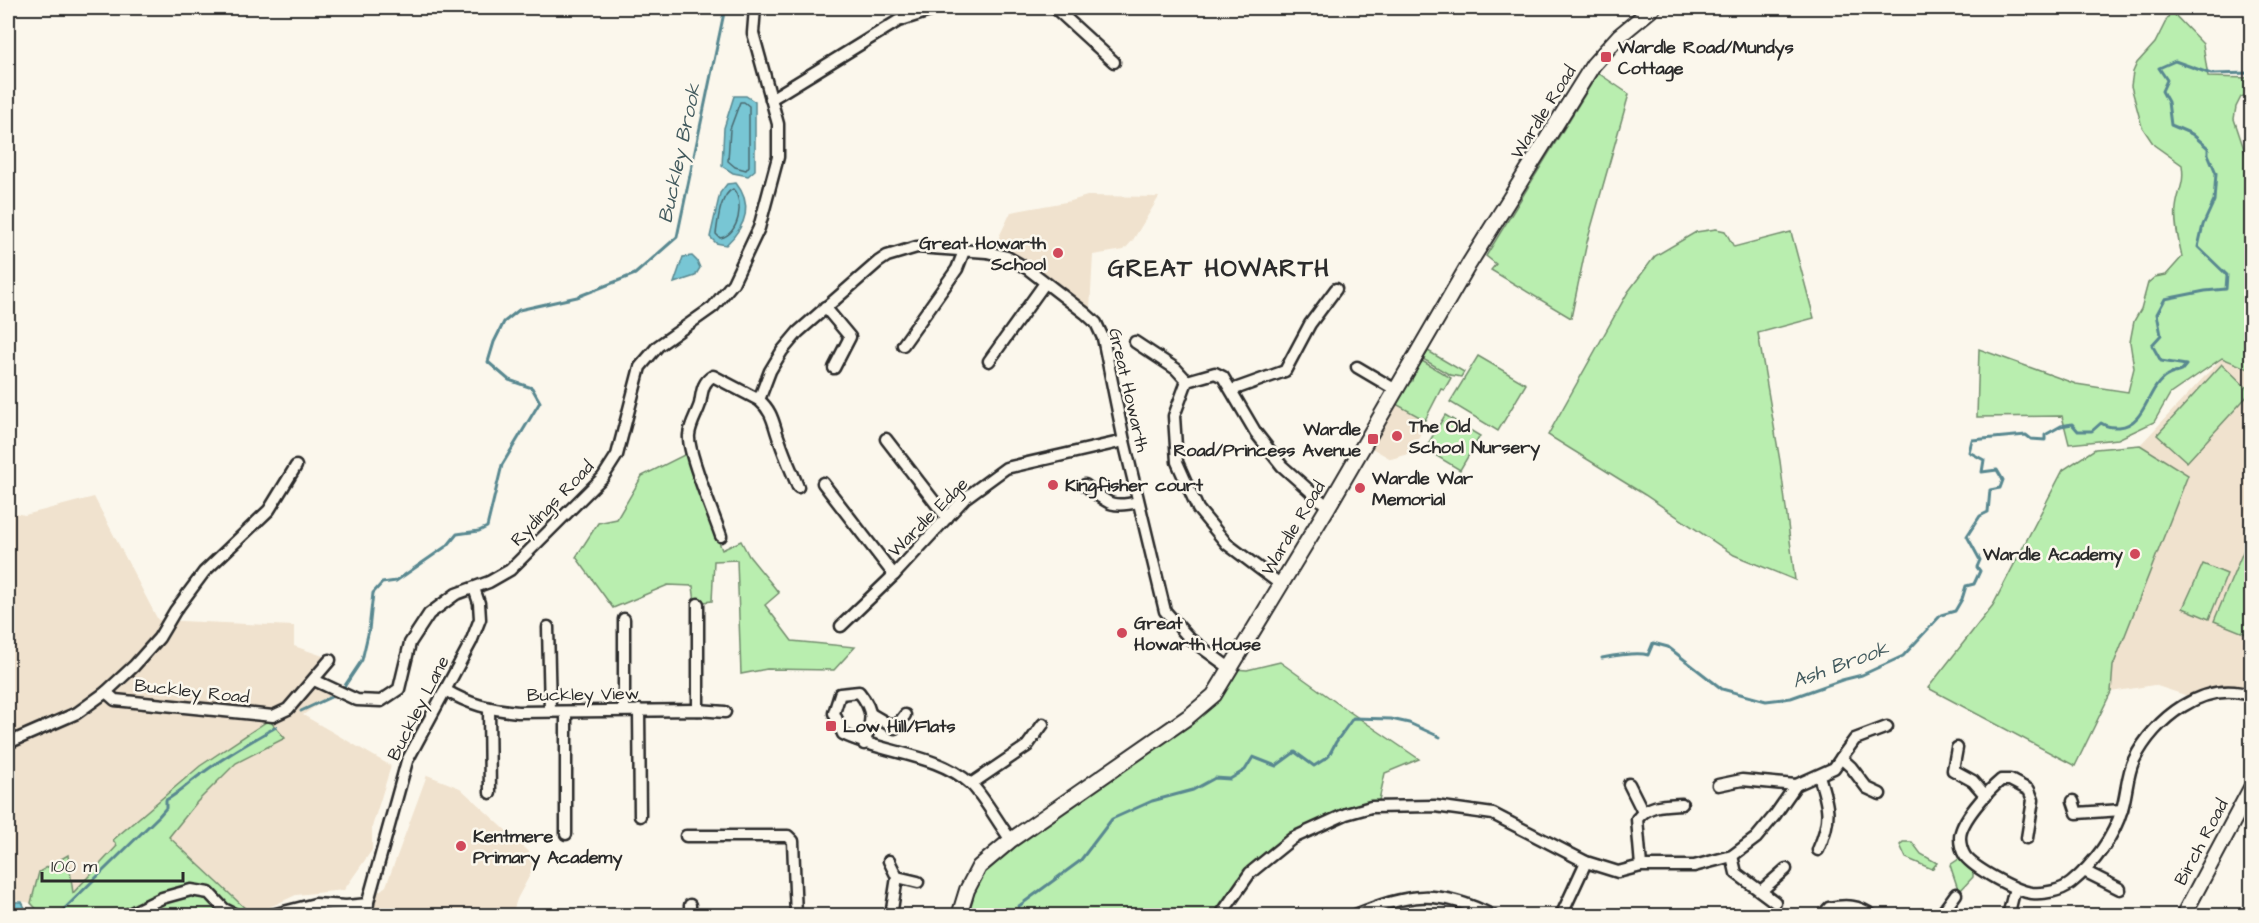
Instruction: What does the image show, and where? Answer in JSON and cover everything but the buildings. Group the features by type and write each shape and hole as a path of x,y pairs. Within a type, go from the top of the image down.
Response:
{"street":[{"name":"Rydings Road","path":"314,680 357,700 381,701 399,689 410,643 429,614 456,594 489,582 510,570 603,477 617,455 640,368 658,346 713,307 733,283 759,228 778,157 778,124 753,33 755,8"},
{"path":"771,99 898,21 939,8"},
{"path":"1055,8 1114,62"},
{"name":"Wardle Road","path":"959,915 967,891 979,867 1011,840 1201,707 1214,695 1328,507 1469,264 1593,65 1619,36 1653,8"},
{"name":"Great Howarth","path":"759,400 770,371 782,351 798,332 865,272 887,256 917,247 987,252 1007,257 1028,269 1096,323 1102,338 1165,611 1190,639 1231,669"},
{"path":"903,345 957,268 964,251"},
{"path":"988,361 1045,283"},
{"path":"1232,390 1285,371 1310,324 1336,289"},
{"path":"825,307 850,337 834,368"},
{"path":"1135,342 1176,369 1187,381"},
{"path":"1357,367 1396,390"},
{"path":"1187,381 1215,373 1223,377 1256,433 1282,466 1328,507"},
{"path":"721,536 690,448 690,431 699,409 704,385 708,379 713,376 766,406 774,418 778,438 798,487"},
{"path":"1187,381 1174,416 1177,462 1198,508 1227,544 1280,584"},
{"path":"886,440 946,518"},
{"name":"Wardle Edge","path":"841,626 894,575 965,498 1006,468 1124,441"},
{"path":"8,743 77,713 106,692 134,666 159,638 204,572 269,510 296,466"},
{"path":"823,483 894,575"},
{"path":"1085,485 1112,506 1124,506 1138,502"},
{"name":"Buckley Lane","path":"366,910 407,761 471,642 480,619 479,603 474,588"},
{"path":"698,604 698,710"},
{"path":"624,619 624,710"},
{"path":"548,627 550,711"},
{"name":"Buckley Road","path":"106,692 115,700 273,716 288,709 330,660"},
{"name":"Buckley View","path":"445,690 463,700 489,709 518,712 624,710 725,712"},
{"path":"864,744 872,723 870,705 860,692 840,694 834,713 843,734 864,744 935,762 971,784 1011,840"},
{"path":"2026,838 2033,800 2029,790 2010,780 2001,780 1966,820 1960,842 1964,855 1973,864 2015,888 2032,893 2052,892 2069,885 2084,871 2111,837 2122,810 2133,761 2155,730 2168,717 2205,694 2226,692 2252,696"},
{"path":"489,709 490,793"},
{"path":"639,710 640,816"},
{"path":"566,712 566,834"},
{"path":"871,714 895,728 904,715"},
{"path":"971,784 1028,746 1044,724"},
{"path":"1718,785 1742,780 1796,785 1834,768 1855,739 1887,727"},
{"path":"1957,747 1953,770 1972,781 1986,796"},
{"path":"1841,758 1867,788 1880,794"},
{"path":"1818,850 1827,830 1828,805 1820,776"},
{"path":"1629,784 1643,812"},
{"path":"1220,915 1250,873 1293,838 1346,814 1371,807 1435,806 1492,814 1586,862 1618,872 1641,866 1694,866 1732,856 1757,837 1776,815 1796,785"},
{"name":"Birch Road","path":"2183,915 2252,786"},
{"path":"2073,801 2077,813 2122,810"},
{"path":"1641,866 1637,819 1643,812 1654,806 1682,804"},
{"path":"686,836 788,836 793,841 796,915"},
{"path":"1732,856 1736,873 1774,902"},
{"path":"890,861 897,877 891,915"},
{"path":"1561,915 1586,862"},
{"path":"1761,891 1786,869"},
{"path":"2084,871 2120,889"},
{"path":"897,877 918,882"},
{"path":"2008,915 2015,888"},
{"path":"125,915 162,898 192,890 209,894 233,915"},
{"path":"1940,915 1956,894"},
{"path":"1353,915 1392,900 1435,896 1468,903 1492,915"},
{"path":"268,915 315,904 326,910 366,910"},
{"path":"1822,915 1828,908 1842,906 1858,907 1873,915"}],"shaded area":[{"name":"Great Howarth School","path":"1087,196 1159,197 1133,240 1124,250 1093,255 1090,309 1018,257 994,247 1011,212"},
{"name":"Wardle Academy","path":"2222,358 2251,370 2251,690 2231,685 2194,698 2154,685 2111,692 2075,766 1928,688 1993,605 2063,470 2095,449 2140,445"},
{"name":"The Old School Nursery","path":"1396,404 1425,420 1425,426 1409,454 1391,459 1370,447"},
{"path":"94,497 158,620 294,626 294,646 323,656 330,696 303,715 391,766 372,827 372,850 344,890 296,895 259,912 248,911 169,837 197,802 236,763 284,738 269,720 200,766 113,840 117,846 72,894 67,856 39,872 31,903 8,899 8,512 25,515"},
{"name":"Kentmere Primary Academy","path":"427,775 460,788 538,860 517,899 512,915 372,915 377,893 386,886"}],"green space":[{"path":"2171,11 2203,44 2208,77 2251,78 2251,93 2241,97 2234,119 2251,170 2251,370 2222,358 2170,394 2154,422 2118,439 2069,444 2062,416 1977,417 1979,349 2076,384 2128,392 2134,368 2130,342 2134,321 2141,309 2148,283 2155,277 2166,275 2182,257 2176,214 2183,178 2182,165 2154,145 2142,127 2131,86 2137,63 2155,43"},
{"path":"1598,73 1629,94 1587,242 1571,318 1491,270 1496,264 1486,256"},
{"path":"1716,229 1725,231 1734,247 1791,232 1814,318 1758,333 1780,461 1795,580 1734,555 1645,495 1548,435 1628,292 1655,256 1696,232"},
{"path":"1428,351 1464,372 1461,377 1450,375 1423,359"},
{"path":"1478,356 1526,384 1498,431 1450,402"},
{"path":"1422,361 1451,378 1444,390 1441,389 1425,420 1396,404"},
{"path":"2222,364 2251,392 2187,462 2157,435"},
{"path":"1445,415 1480,436 1460,470 1425,449"},
{"path":"2140,445 2188,475 2113,666 2111,692 2075,766 1928,688 1993,605 2063,470 2095,449"},
{"path":"686,454 722,550 741,541 749,556 779,593 765,605 792,641 855,647 834,670 767,669 741,674 737,560 714,561 712,601 695,603 693,586 668,585 613,608 576,557 598,523 617,519 642,476"},
{"path":"2245,547 2251,550 2251,636 2214,621"},
{"path":"2203,564 2227,574 2209,619 2183,608"},
{"path":"1280,662 1419,759 1385,773 1378,805 1289,838 1217,915 962,916 981,869 1190,720 1235,669 1247,670"},
{"path":"269,720 285,738 236,763 197,802 169,837 248,911 248,915 42,915 31,903 39,872 68,855 73,893 117,846 113,840 200,766"},
{"path":"1903,842 1912,842 1921,854 1937,863 1932,869 1906,858 1900,845"},
{"path":"1959,859 1973,872 1973,877 1961,890 1957,886 1950,865"}],"water":[{"path":"734,96 746,96 755,102 755,170 748,176 733,173 722,166 724,128"},
{"path":"736,183 745,200 745,216 738,231 726,245 716,243 710,237 720,193 727,184"},
{"path":"692,256 700,268 695,276 674,283 683,257"},
{"path":"8,902 22,902 27,915 8,915"}],"waterway":[{"name":"Buckley Brook","path":"344,687 362,660 369,630 373,593 382,583 396,581 448,545 457,534 479,531 487,527 502,465 540,402 532,388 509,380 488,362 494,342 504,322 519,310 577,297 635,274 677,237 725,8"},
{"name":"Ash Brook","path":"1602,658 1632,654 1648,655 1653,643 1668,647 1722,689 1766,701 1791,698 1862,675 1903,656 1941,615 1955,611 1966,586 1974,584 1980,571 1977,567 1980,560 1967,536 1980,516 1988,512 1990,490 2000,488 2003,480 1997,470 1982,472 1984,460 1969,452 1972,440 2026,435 2031,439 2045,440 2045,435 2061,426 2072,424 2078,431 2092,431 2101,423 2114,427 2128,424 2141,413 2160,382 2169,375 2181,371 2186,365 2161,361 2152,345 2161,335 2157,314 2165,299 2226,289 2227,275 2198,247 2203,225 2214,201 2216,173 2208,154 2208,148 2192,134 2171,125 2168,102 2162,91 2167,80 2159,68 2175,61 2211,74 2252,73"},
{"name":"Buckley Brook","path":"301,711 331,697"},
{"name":"Ash Brook","path":"1014,916 1019,906 1080,861 1112,819 1152,801 1193,790 1215,778 1230,779 1245,770 1253,757 1276,766 1295,752 1314,766 1328,757 1353,718 1391,719 1409,723 1440,737"},
{"name":"Buckley Brook","path":"57,916 159,816 166,808 166,800 199,775 276,727"}],"place":[{"name":"Wardle Road/Mundys Cottage","path":"1606,57"},
{"name":"Great Howarth School","path":"1058,253"},
{"name":"The Old School Nursery","path":"1397,436"},
{"name":"Wardle Road/Princess Avenue","path":"1373,439"},
{"name":"Kingfisher court","path":"1053,485"},
{"name":"Wardle War Memorial","path":"1360,488"},
{"name":"Wardle Academy","path":"2135,554"},
{"name":"Great Howarth House","path":"1122,633"},
{"name":"Low Hill/Flats","path":"831,726"},
{"name":"Kentmere Primary Academy","path":"461,846"}],"district":[{"name":"GREAT HOWARTH","path":"1219,268"}]}
